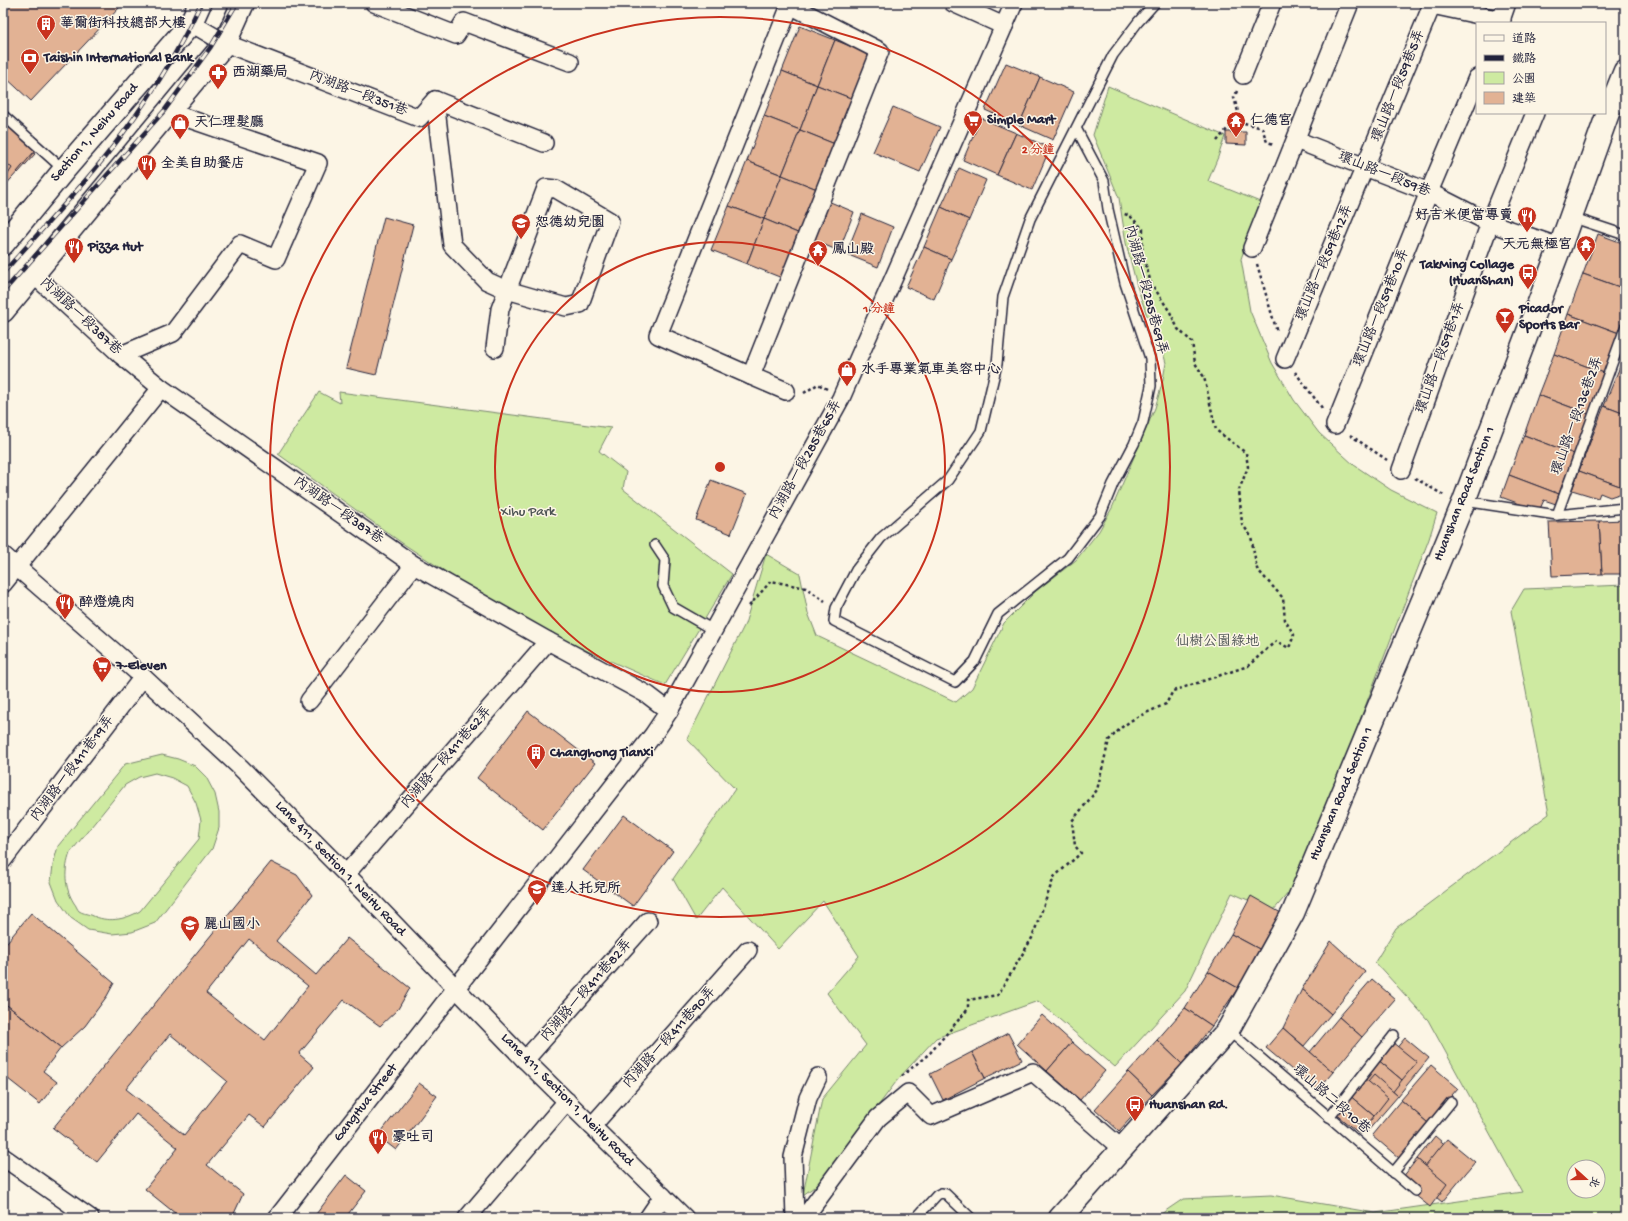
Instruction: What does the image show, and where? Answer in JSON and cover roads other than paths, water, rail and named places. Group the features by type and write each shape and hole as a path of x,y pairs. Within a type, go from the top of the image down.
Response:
{"street":[{"name":"Section 1, Neihu Road","path":"3,244 64,170 191,23 200,3"},
{"path":"3,311 225,43 243,3"},
{"path":"374,3 456,36 464,22 570,62"},
{"path":"953,3 1004,26"},
{"name":"內湖路一段285巷65弄","path":"669,711 840,398 1014,3"},
{"path":"1243,75 1272,3"},
{"path":"1252,248 1350,3"},
{"path":"1501,22 1507,3"},
{"path":"752,376 880,50 791,4 658,335 793,394"},
{"name":"環山路一段59巷5弄","path":"1366,167 1431,4 1501,22"},
{"name":"內湖路一段351巷","path":"191,23 225,43 419,118 435,100"},
{"name":"Huanshan Road Section 1","path":"1060,1218 1228,1030 1293,913 1464,501 1625,71"},
{"name":"環山路一段59巷10弄","path":"1335,425 1429,192 1476,80"},
{"path":"495,348 500,309 507,290 546,188 556,189 610,221 580,304 566,306 507,290 487,281 452,245 435,100 544,143"},
{"path":"121,355 172,333 240,244 276,258 318,163 169,112"},
{"name":"環山路一段59巷1弄","path":"1401,470 1490,223 1535,114"},
{"name":"環山路一段59巷","path":"1294,146 1366,167 1429,192 1490,223 1560,246"},
{"name":"環山路一段59巷12弄","path":"1284,359 1366,167"},
{"name":"內湖路一段387巷","path":"33,274 121,355 161,388 414,565 548,641 648,695 669,711"},
{"path":"3,584 161,388"},
{"name":"Lane 411, Section 1, NeiHu Road","path":"3,555 144,677 240,767 346,874 525,1060 685,1218"},
{"path":"309,701 414,565"},
{"name":"內湖路一段411巷62弄","path":"346,874 548,641"},
{"name":"內湖路一段411巷19弄","path":"3,860 144,677"},
{"name":"GangHua Street","path":"277,1218 653,735 669,711"},
{"name":"內湖路一段411巷82弄","path":"525,1060 648,921"},
{"name":"內湖路一段411巷90弄","path":"592,1126 748,950"},
{"path":"804,1218 878,1118 908,1093 931,1116 1033,1072 1122,1149"},
{"path":"794,1218 793,1157 808,1098 818,1077"},
{"path":"467,1218 567,1102"},
{"path":"3,1157 86,1217"},
{"path":"648,1218 663,1196"}],"lane":[{"path":"1076,128 1113,55 1138,22 1155,3"},
{"path":"3,115 64,170"},
{"name":"內湖路一段285巷69弄","path":"1076,128 1104,180 1108,209 1126,283 1150,358 1151,386 1143,422 1134,444 1112,484 1100,516 1068,558 998,614 975,661 955,682 834,620 836,608 856,570 882,538 948,480 981,430 997,364 1003,297 1030,220 1076,128"},
{"path":"1571,217 1625,235"},
{"name":"環山路一段136巷2弄","path":"1557,515 1625,328"},
{"path":"1464,501 1557,515 1625,508"},
{"path":"655,545 665,560 663,586 673,607 713,630"},
{"name":"環山路二段10巷","path":"1228,1030 1414,1191"},
{"path":"1329,1118 1394,1035"},
{"path":"1393,1173 1451,1102"},
{"path":"916,1218 937,1195 941,1193 946,1194 970,1218"}],"railway":[{"path":"3,273 83,184 121,136 159,81 181,43 201,3"},
{"path":"3,292 164,111 210,48 237,3"}],"place":[{"name":"華爾街科技總部大樓","path":"46,41"},
{"name":"Taishin International Bank","path":"30,75"},
{"name":"西湖藥局","path":"218,90"},
{"name":"Simple Mart","path":"973,137"},
{"name":"仁德宮","path":"1236,138"},
{"name":"天仁理髮廳","path":"180,140"},
{"name":"全美自助餐店","path":"147,181"},
{"name":"好吉米便當專賣","path":"1527,233"},
{"name":"恕德幼兒園","path":"521,240"},
{"name":"天元無極宮","path":"1586,262"},
{"name":"Pizza Hut","path":"74,264"},
{"name":"鳳山殿","path":"818,267"},
{"name":"TakMing Collage (HuanShan)","path":"1528,290"},
{"name":"Picador Sports Bar","path":"1505,334"},
{"name":"水手專業氣車美容中心","path":"847,387"},
{"name":"醉燈燒肉","path":"65,620"},
{"name":"7-Eleven","path":"102,683"},
{"name":"Changhong Tianxi","path":"536,770"},
{"name":"達人托兒所","path":"537,906"},
{"name":"麗山國小","path":"190,942"},
{"name":"Huanshan Rd.","path":"1135,1122"},
{"name":"豪吐司","path":"378,1155"}],"park label":[{"name":"Xihu Park","path":"528,512"},
{"name":"仙樹公園綠地","path":"1217,642"}]}
